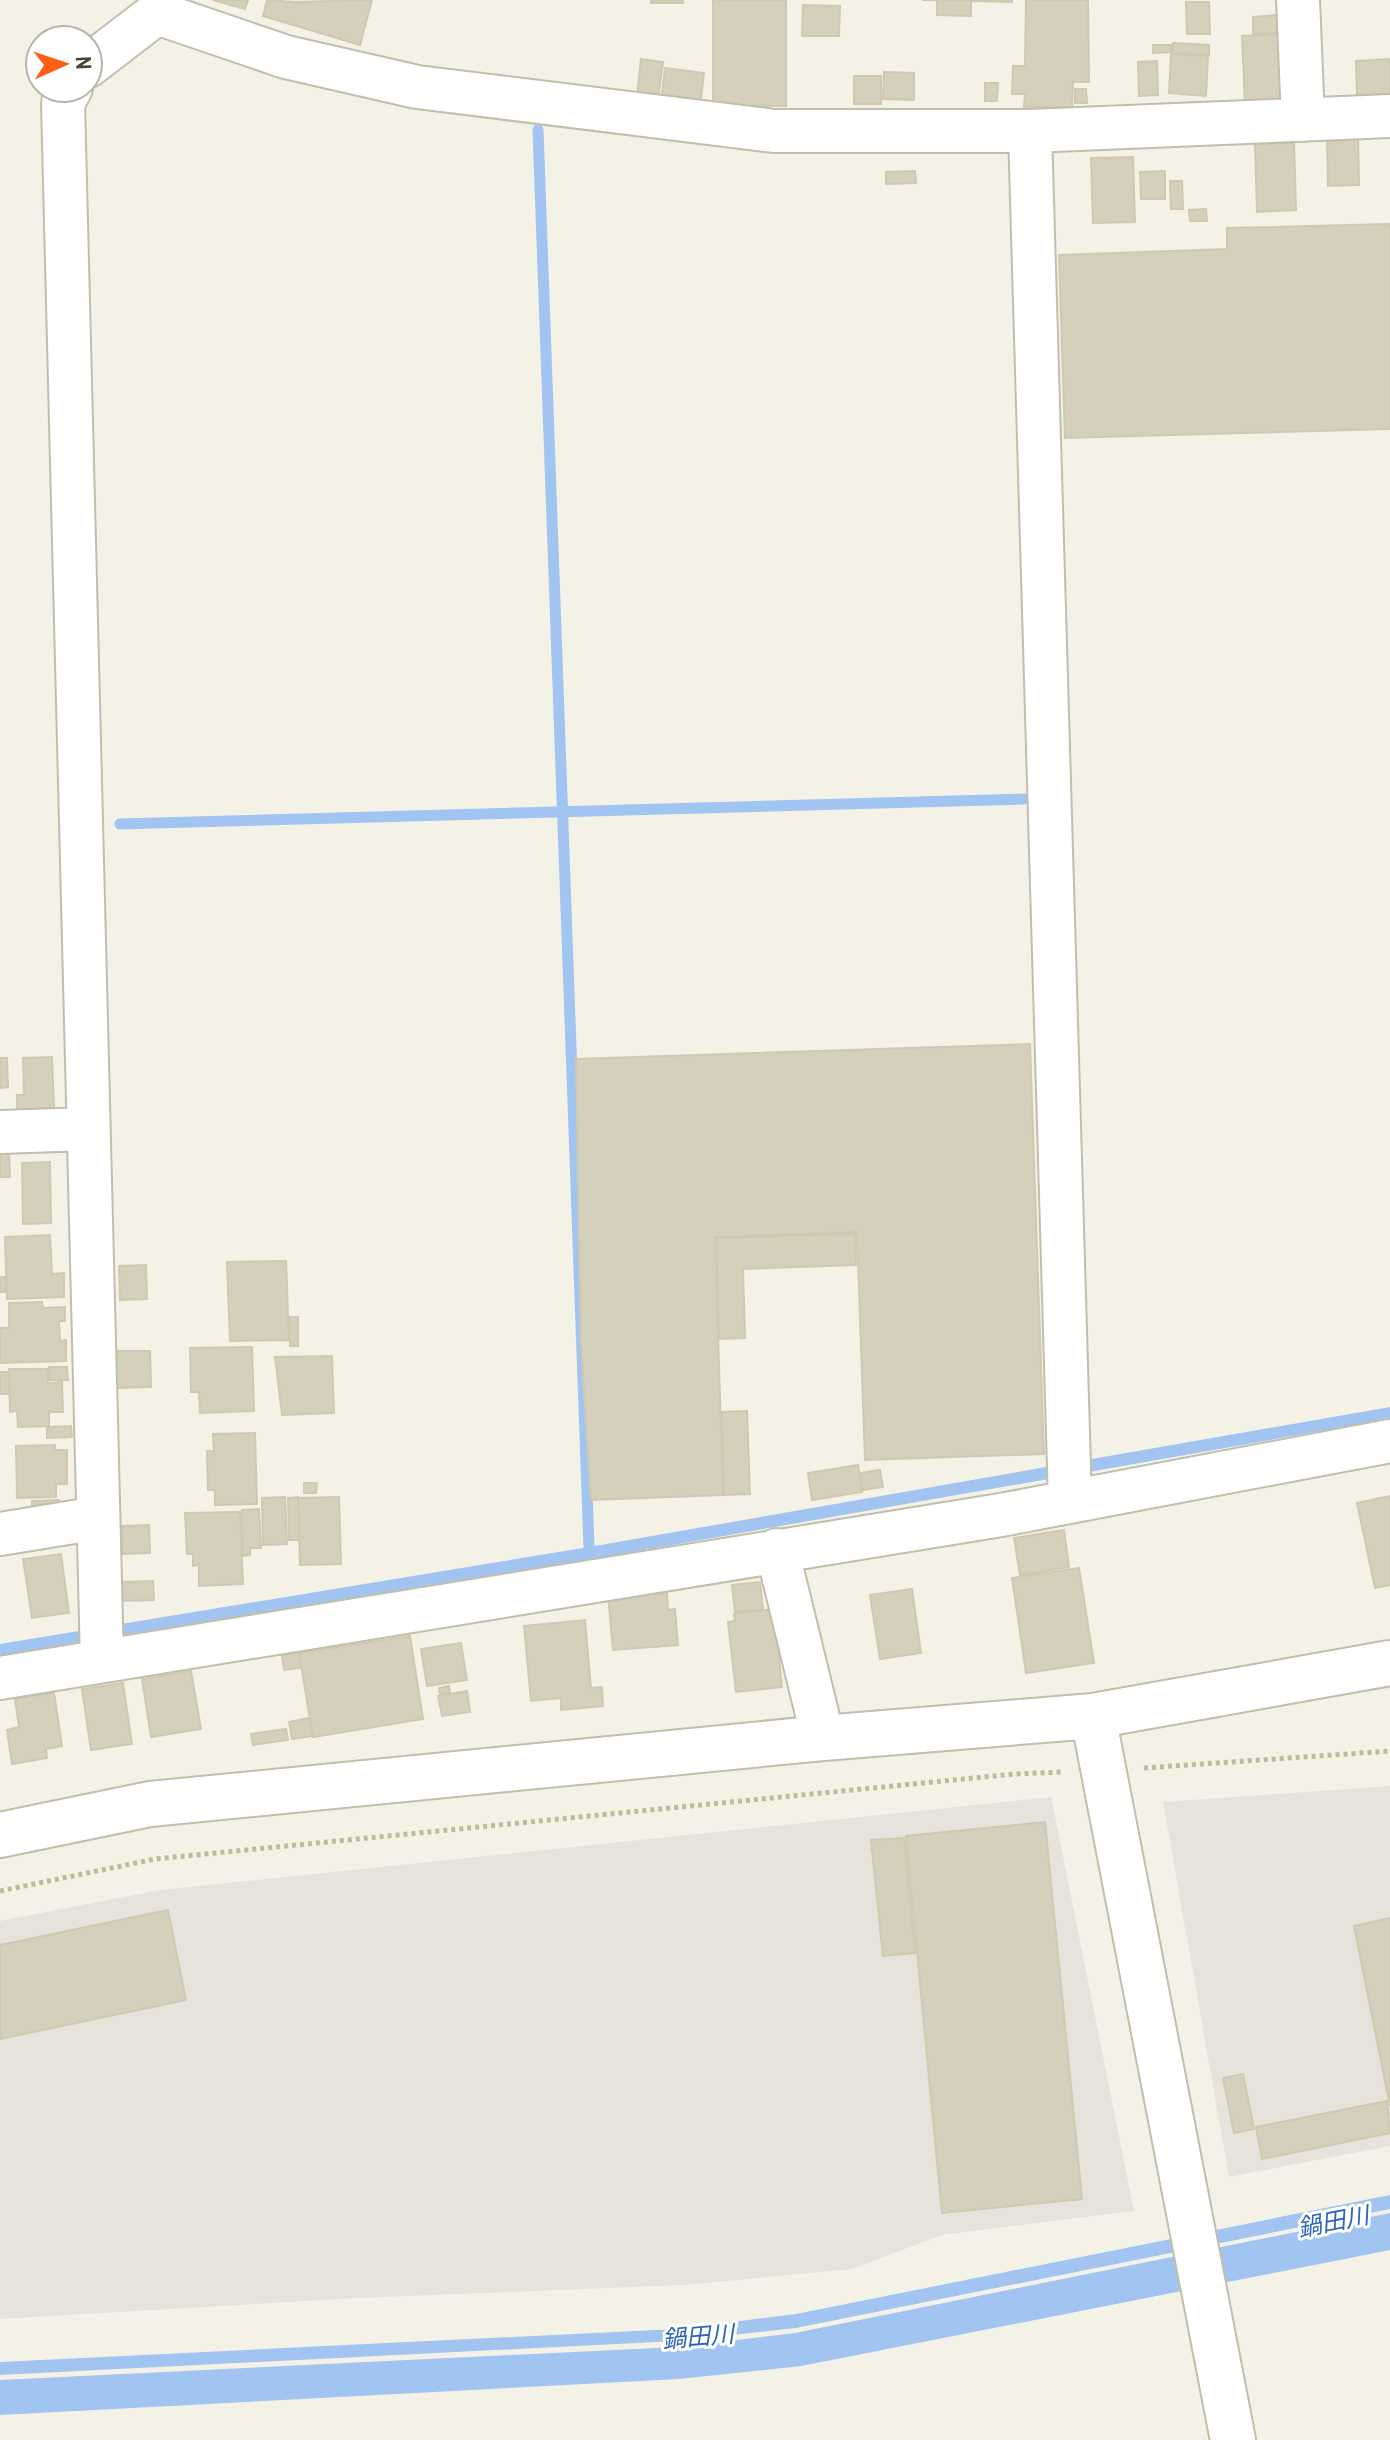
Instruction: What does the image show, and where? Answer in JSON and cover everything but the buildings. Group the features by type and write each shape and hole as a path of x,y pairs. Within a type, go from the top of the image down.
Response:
{"street":[{"path":"1298,0 1303,120"},
{"path":"104,52 156,6 286,57 417,87 774,131 1030,131 1390,116"},
{"path":"63,104 101,1642"},
{"path":"1030,131 1069,1482"},
{"path":"0,1132 88,1129"},
{"path":"0,1678 101,1642 777,1550 1069,1482 1390,1441"},
{"path":"0,1534 98,1518"},
{"path":"777,1550 823,1738"},
{"path":"0,1835 150,1804 823,1738 1093,1716 1390,1663"},
{"path":"1093,1716 1233,2440"}],"path":[{"path":"0,1891 155,1859 1014,1774 1104,1771 1390,1751"}],"shaded area":[{"path":"1390,1786 1390,2146 1229,2177 1163,1802"},
{"path":"1051,1797 1134,2211 942,2235 852,2269 685,2285 358,2298 0,2319 0,1921 160,1890"}],"water":[{"path":"1390,1407 1390,1419 604,1557 0,1656 0,1644 589,1547"},
{"name":"鍋田川","path":"1390,2195 1390,2209 796,2328 676,2341 0,2375 0,2362 676,2329 796,2314"},
{"path":"1390,2213 1390,2250 801,2366 679,2379 0,2415 0,2380 676,2347 795,2333"}],"waterway":[{"path":"538,130 589,1547"},
{"path":"120,824 1024,799"}]}
